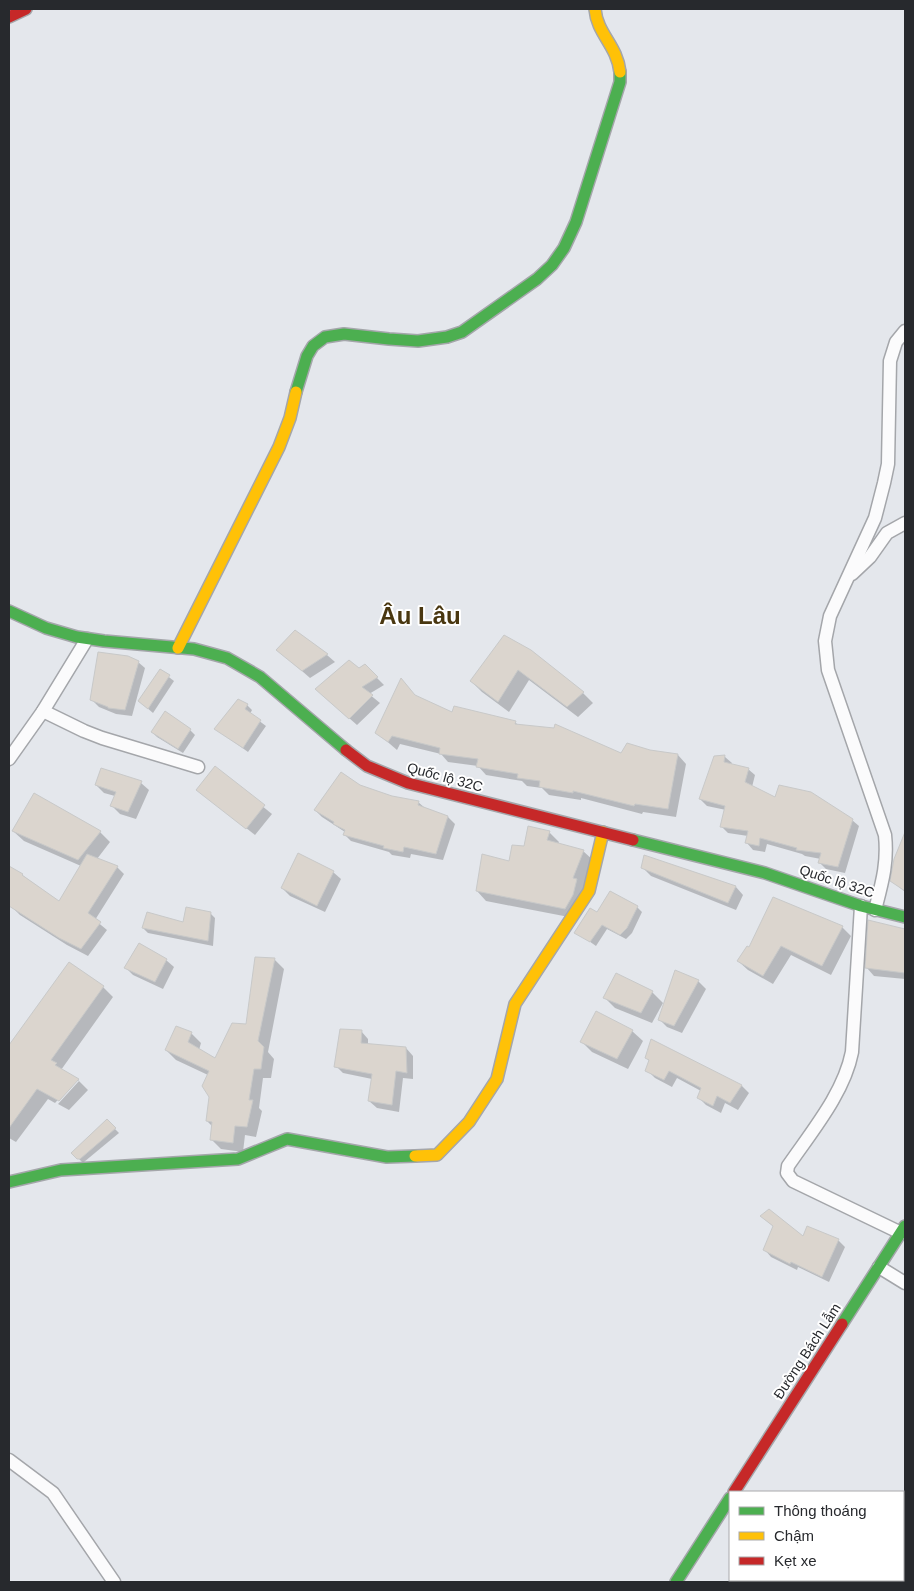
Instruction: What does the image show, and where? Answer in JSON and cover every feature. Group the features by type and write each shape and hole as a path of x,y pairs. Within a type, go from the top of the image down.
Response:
{"street":[{"path":"9,17 26,9"},
{"path":"178,648 279,447 291,415 306,356 316,342 333,334 421,341 450,337 462,332 536,279 552,265 564,248 576,222 620,82 615,51 598,25 595,9"},
{"path":"875,910 886,871 885,836 828,670 825,641 828,622 875,518 888,464 890,361 896,342 905,331"},
{"path":"847,579 870,557 886,533 905,522"},
{"name":"Quốc lộ 32C","path":"9,611 30,622 60,633 87,639 178,648 206,652 226,658 260,677 351,754 386,775 408,783 766,873 861,906 905,917"},
{"path":"9,759 43,711 87,639"},
{"path":"43,711 84,732 198,767"},
{"path":"9,1182 61,1170 128,1167 238,1158 287,1139 387,1157 437,1155 469,1122 497,1079 515,1004 589,891 603,832"},
{"path":"861,906 852,1052 849,1064 842,1084 788,1166 787,1173 793,1181 903,1230"},
{"name":"Đường Bách Lẫm","path":"735,1491 903,1230"},
{"path":"879,1267 905,1283"},
{"path":"9,1460 53,1493 114,1582"},
{"path":"676,1582 729,1500"}],"building":[{"path":"295,630 328,654 302,671 276,650"},
{"path":"504,635 531,650 584,692 567,707 518,670 498,702 470,681"},
{"path":"98,652 128,656 139,661 125,710 108,708 90,700"},
{"path":"349,660 359,668 365,664 378,677 362,687 373,695 349,719 315,689"},
{"path":"160,669 170,675 148,709 138,701"},
{"path":"401,678 415,695 452,712 454,706 516,721 515,724 554,728 555,724 621,753 627,743 650,750 678,754 668,809 635,804 634,806 573,791 573,793 539,787 540,781 517,778 518,774 476,767 478,759 439,754 440,748 392,736 388,742 375,733"},
{"path":"238,699 248,704 245,709 261,720 243,748 214,729"},
{"path":"165,711 191,729 178,749 151,732"},
{"path":"725,755 724,762 749,768 745,782 775,797 779,785 811,792 853,819 838,867 818,863 821,853 796,850 797,848 760,838 759,846 745,843 748,831 720,827 725,806 699,799 714,756"},
{"path":"215,766 265,805 246,829 196,790"},
{"path":"101,768 142,781 128,812 110,806 116,792 95,785"},
{"path":"341,772 360,785 392,796 419,801 418,805 448,816 436,854 404,847 403,852 383,848 384,846 343,835 345,830 314,810"},
{"path":"34,793 101,831 78,860 12,831"},
{"path":"528,826 550,831 547,840 584,850 573,878 577,879 573,895 565,909 476,891 482,854 509,861 512,845 524,846"},
{"path":"905,832 905,891 890,881 894,859"},
{"path":"298,853 334,871 317,906 281,888"},
{"path":"87,854 118,866 88,913 101,922 81,949 59,938 9,906 9,866 59,901"},
{"path":"644,855 736,886 728,903 641,868"},
{"path":"610,891 638,906 627,928 620,935 602,925 590,942 574,933 590,908 597,912"},
{"path":"773,897 843,926 822,966 781,946 763,976 737,961 747,946 749,947"},
{"path":"186,907 211,912 208,941 142,928 147,912 183,922"},
{"path":"868,920 905,929 905,973 865,968"},
{"path":"139,943 167,959 155,982 124,968"},
{"path":"255,957 275,958 258,1041 264,1047 261,1069 254,1069 249,1100 253,1100 247,1127 235,1126 233,1143 210,1140 212,1122 206,1121 209,1097 202,1086 209,1071 165,1050 176,1026 192,1032 188,1042 215,1058 232,1023 246,1024"},
{"path":"69,962 104,986 51,1060 57,1063 55,1065 79,1079 59,1101 37,1089 9,1128 9,1045"},
{"path":"675,970 699,980 674,1026 658,1020"},
{"path":"616,973 653,991 641,1013 603,998"},
{"path":"596,1011 633,1030 617,1059 580,1042"},
{"path":"340,1029 362,1030 361,1043 406,1047 407,1073 396,1071 392,1105 368,1101 372,1074 334,1067"},
{"path":"651,1039 742,1085 730,1103 717,1096 713,1106 697,1098 701,1088 669,1071 664,1080 645,1071 649,1060 645,1058"},
{"path":"107,1119 116,1128 80,1159 77,1159 71,1153"},
{"path":"769,1209 803,1236 807,1226 839,1239 822,1277 763,1250 773,1226 760,1216"}],"traffic: fast":[{"path":"296,392 307,356 313,346 325,337 344,334 418,341 447,337 462,332 537,279 552,265 564,248 576,222 620,82 620,72"},
{"path":"9,611 46,628 77,637 194,649 227,658 260,677 346,750"},
{"path":"633,840 765,873 861,906 905,917"},
{"path":"9,1182 61,1170 238,1159 287,1139 387,1157 415,1156"},
{"path":"842,1324 905,1226"},
{"path":"676,1582 729,1500"}],"traffic: slow":[{"path":"595,9 599,26 615,54 620,72"},
{"path":"178,648 279,447 290,418 296,392"},
{"path":"415,1156 437,1155 469,1122 497,1079 515,1004 589,891 603,832"}],"traffic: jam":[{"path":"9,17 26,9"},
{"path":"346,750 367,766 408,783 633,840"},
{"path":"735,1491 842,1324"}],"district":[{"name":"Âu Lâu","path":"420,616"}]}
